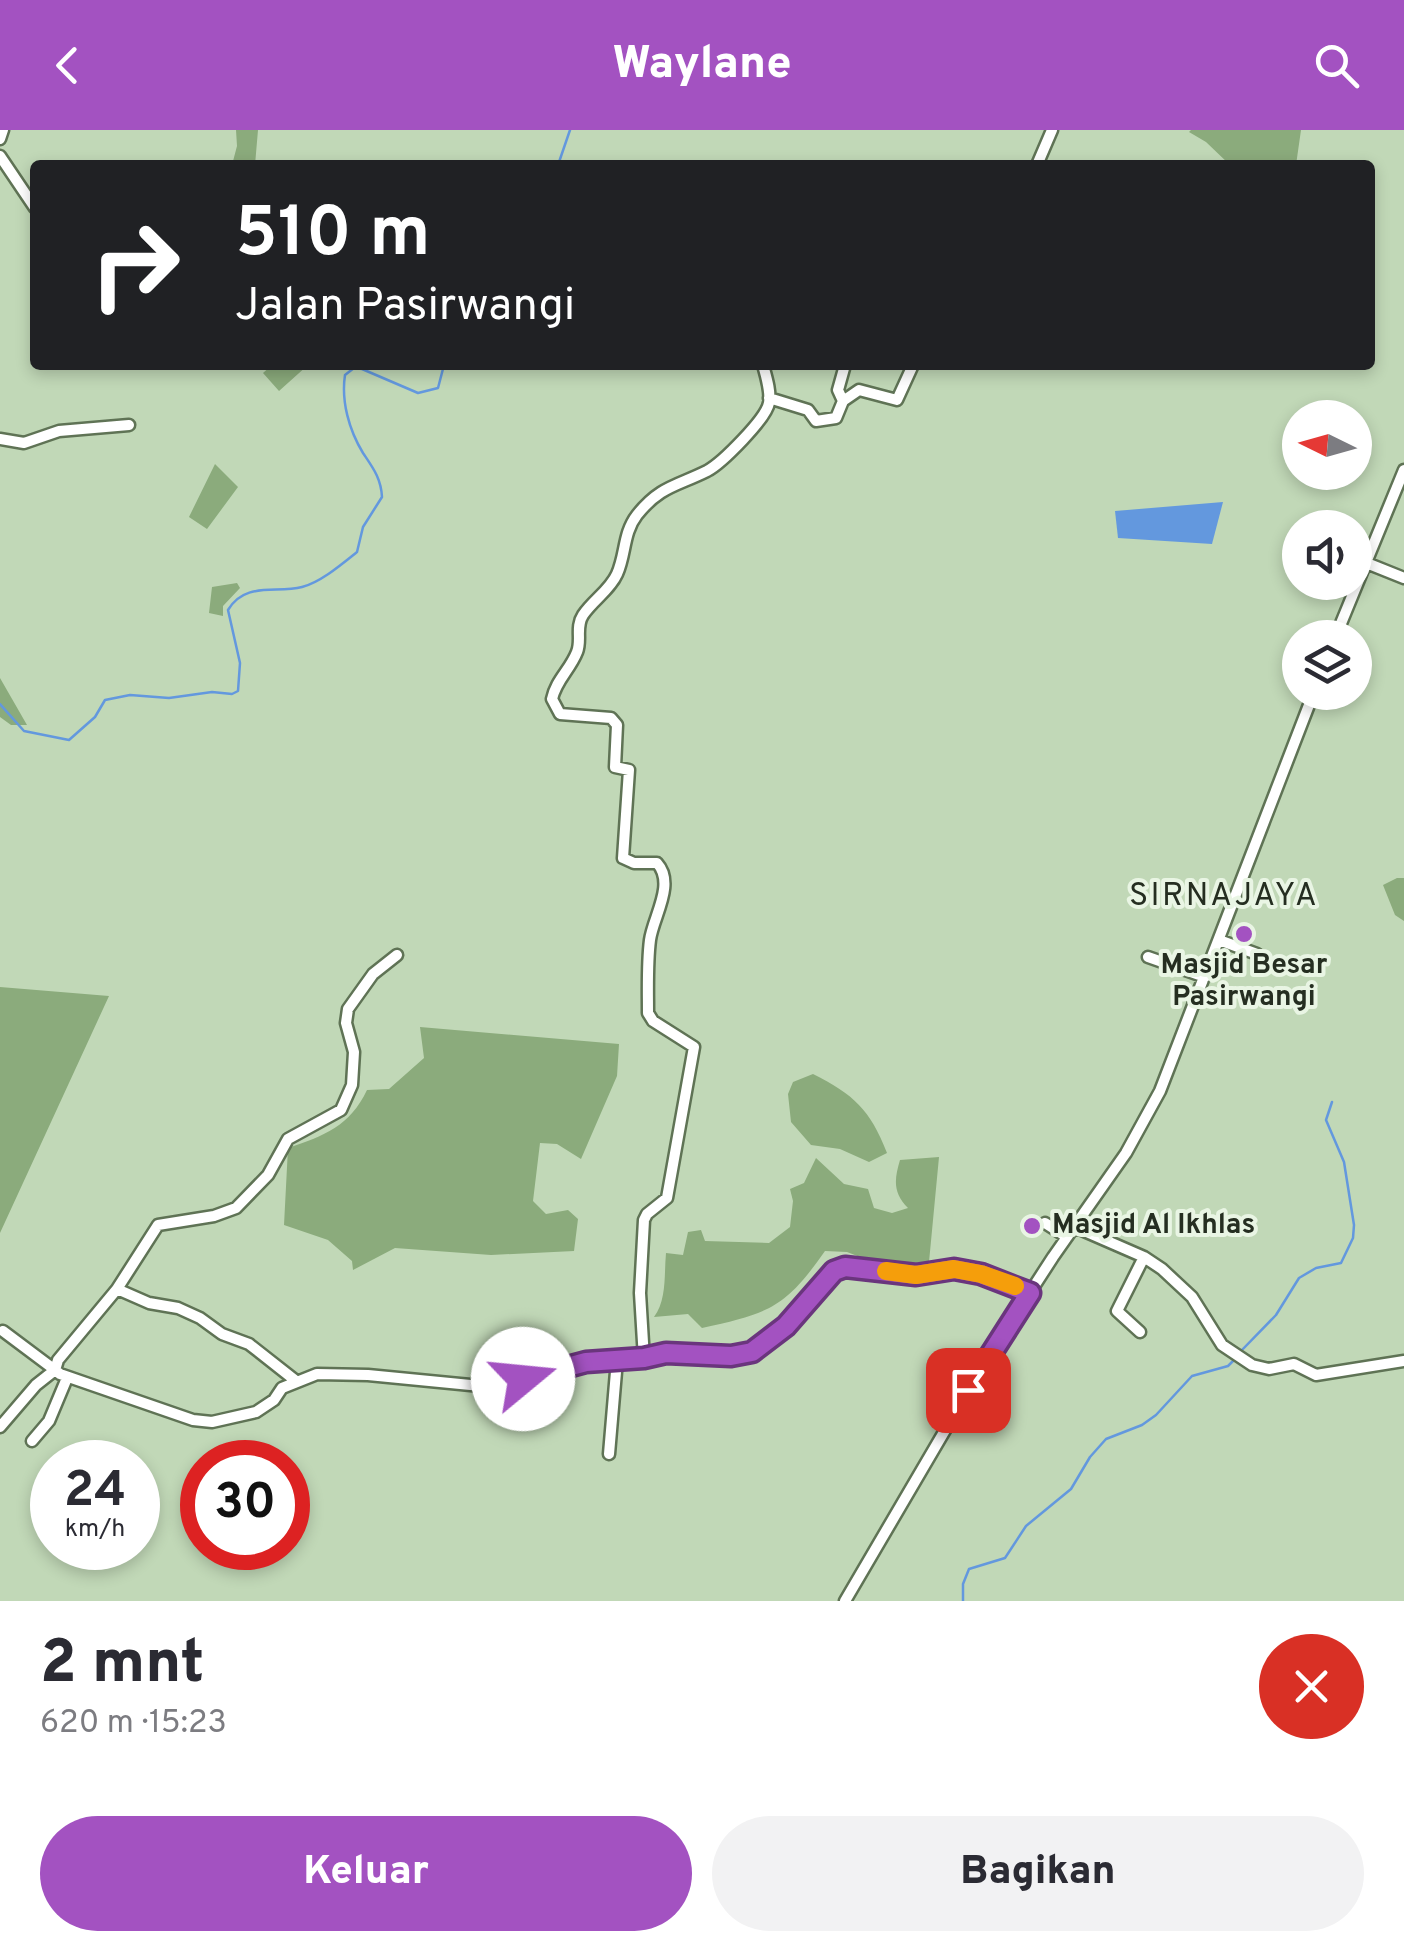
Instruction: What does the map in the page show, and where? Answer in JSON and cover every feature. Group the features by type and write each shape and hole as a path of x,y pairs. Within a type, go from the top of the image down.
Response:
{"street":[{"path":"0,138 3,130"},
{"path":"1039,160 1052,130"},
{"path":"0,156 30,201"},
{"path":"644,1358 640,1293 644,1220 667,1198 694,1047 653,1021 648,1013 651,934 659,916 664,879 657,863 623,858 629,770 614,767 617,725 610,718 560,714 552,699 560,677 578,650 583,614 620,569 626,536 635,517 664,489 710,470 760,420 770,398 764,370"},
{"path":"843,370 838,390 843,401"},
{"path":"770,398 808,410 818,421 836,418 843,401 861,389 897,400 911,370"},
{"path":"0,439 24,443 59,430 129,425"},
{"path":"1372,544 1404,470"},
{"path":"1372,565 1404,578"},
{"path":"845,1601 985,1362 1126,1153 1160,1091 1307,710"},
{"path":"1219,940 1257,954"},
{"path":"0,1427 55,1370 66,1349 118,1289 158,1224 214,1216 236,1208 268,1174 288,1139 341,1110 352,1085 354,1052 346,1023 348,1009 373,974 397,956"},
{"path":"1148,957 1205,977"},
{"path":"1045,1223 1144,1257 1192,1297 1222,1344 1252,1365 1268,1368 1294,1364 1316,1375 1404,1361"},
{"path":"1140,1332 1117,1311 1144,1257"},
{"path":"3,1332 68,1378 205,1422 256,1412 274,1400 282,1388 317,1374 368,1374 491,1386 552,1368 666,1353 731,1356 752,1352 786,1326 834,1271 845,1267 916,1275 954,1269 974,1272 1030,1293"},
{"path":"118,1289 148,1303 178,1308 200,1318 222,1334 249,1344 296,1380"},
{"path":"609,1454 617,1360"},
{"path":"33,1440 50,1422 68,1378"}],"green space":[{"path":"236,130 258,130 255,160 233,160"},
{"path":"1301,130 1297,160 1225,160 1189,132"},
{"path":"266,370 302,370 279,391 263,373"},
{"path":"215,464 238,487 207,529 189,517"},
{"path":"237,583 240,588 223,606 223,616 209,613 212,587"},
{"path":"0,678 27,725 11,725 0,717"},
{"path":"1404,878 1404,921 1395,915 1383,885"},
{"path":"0,987 109,996 0,1233"},
{"path":"420,1027 619,1044 617,1076 581,1159 557,1144 540,1143 533,1201 546,1214 568,1210 578,1219 574,1251 491,1255 395,1248 353,1270 352,1261 328,1240 284,1225 288,1148 335,1128 353,1113 367,1090 389,1089 424,1058"},
{"path":"813,1074 859,1105 887,1153 869,1162 840,1149 811,1145 791,1122 788,1094 793,1082"},
{"path":"939,1157 929,1262 886,1267 847,1252 825,1251 798,1285 760,1312 702,1328 688,1314 654,1317 663,1295 666,1253 683,1255 688,1232 701,1230 705,1241 769,1243 790,1227 790,1189 804,1183 816,1158 844,1184 868,1189 874,1208 892,1213 908,1208 896,1186 900,1160"}],"water":[{"path":"1223,502 1212,544 1118,538 1115,511"}],"waterway":[{"path":"560,160 570,130"},
{"path":"0,704 24,731 69,740 95,717 105,700 130,695 169,698 238,691 240,663 228,610 243,595 302,587 338,567 357,552 363,527 382,497 378,479 358,444 345,405 345,375 351,370"},
{"path":"364,370 418,393 438,388 443,370"},
{"path":"1241,1351 1276,1315 1299,1278 1316,1268 1341,1263 1353,1238 1344,1162 1326,1120 1332,1102"},
{"path":"963,1601 963,1584 969,1569 1005,1558 1026,1526 1071,1489 1106,1439 1156,1415 1192,1376 1228,1366 1234,1360"}],"slow traffic":[{"path":"886,1271 916,1275 954,1269 1015,1286"}],"place":[{"name":"Masjid Besar Pasirwangi","path":"1244,934"},
{"name":"Masjid Al Ikhlas","path":"1032,1226"}],"district":[{"name":"SIRNAJAYA","path":"1224,897"}],"route":[{"path":"523,1379 552,1368 586,1362 666,1353 731,1356 752,1352 786,1326 834,1271 845,1267 916,1275 954,1269 1001,1280 1030,1293 968,1390"}]}
